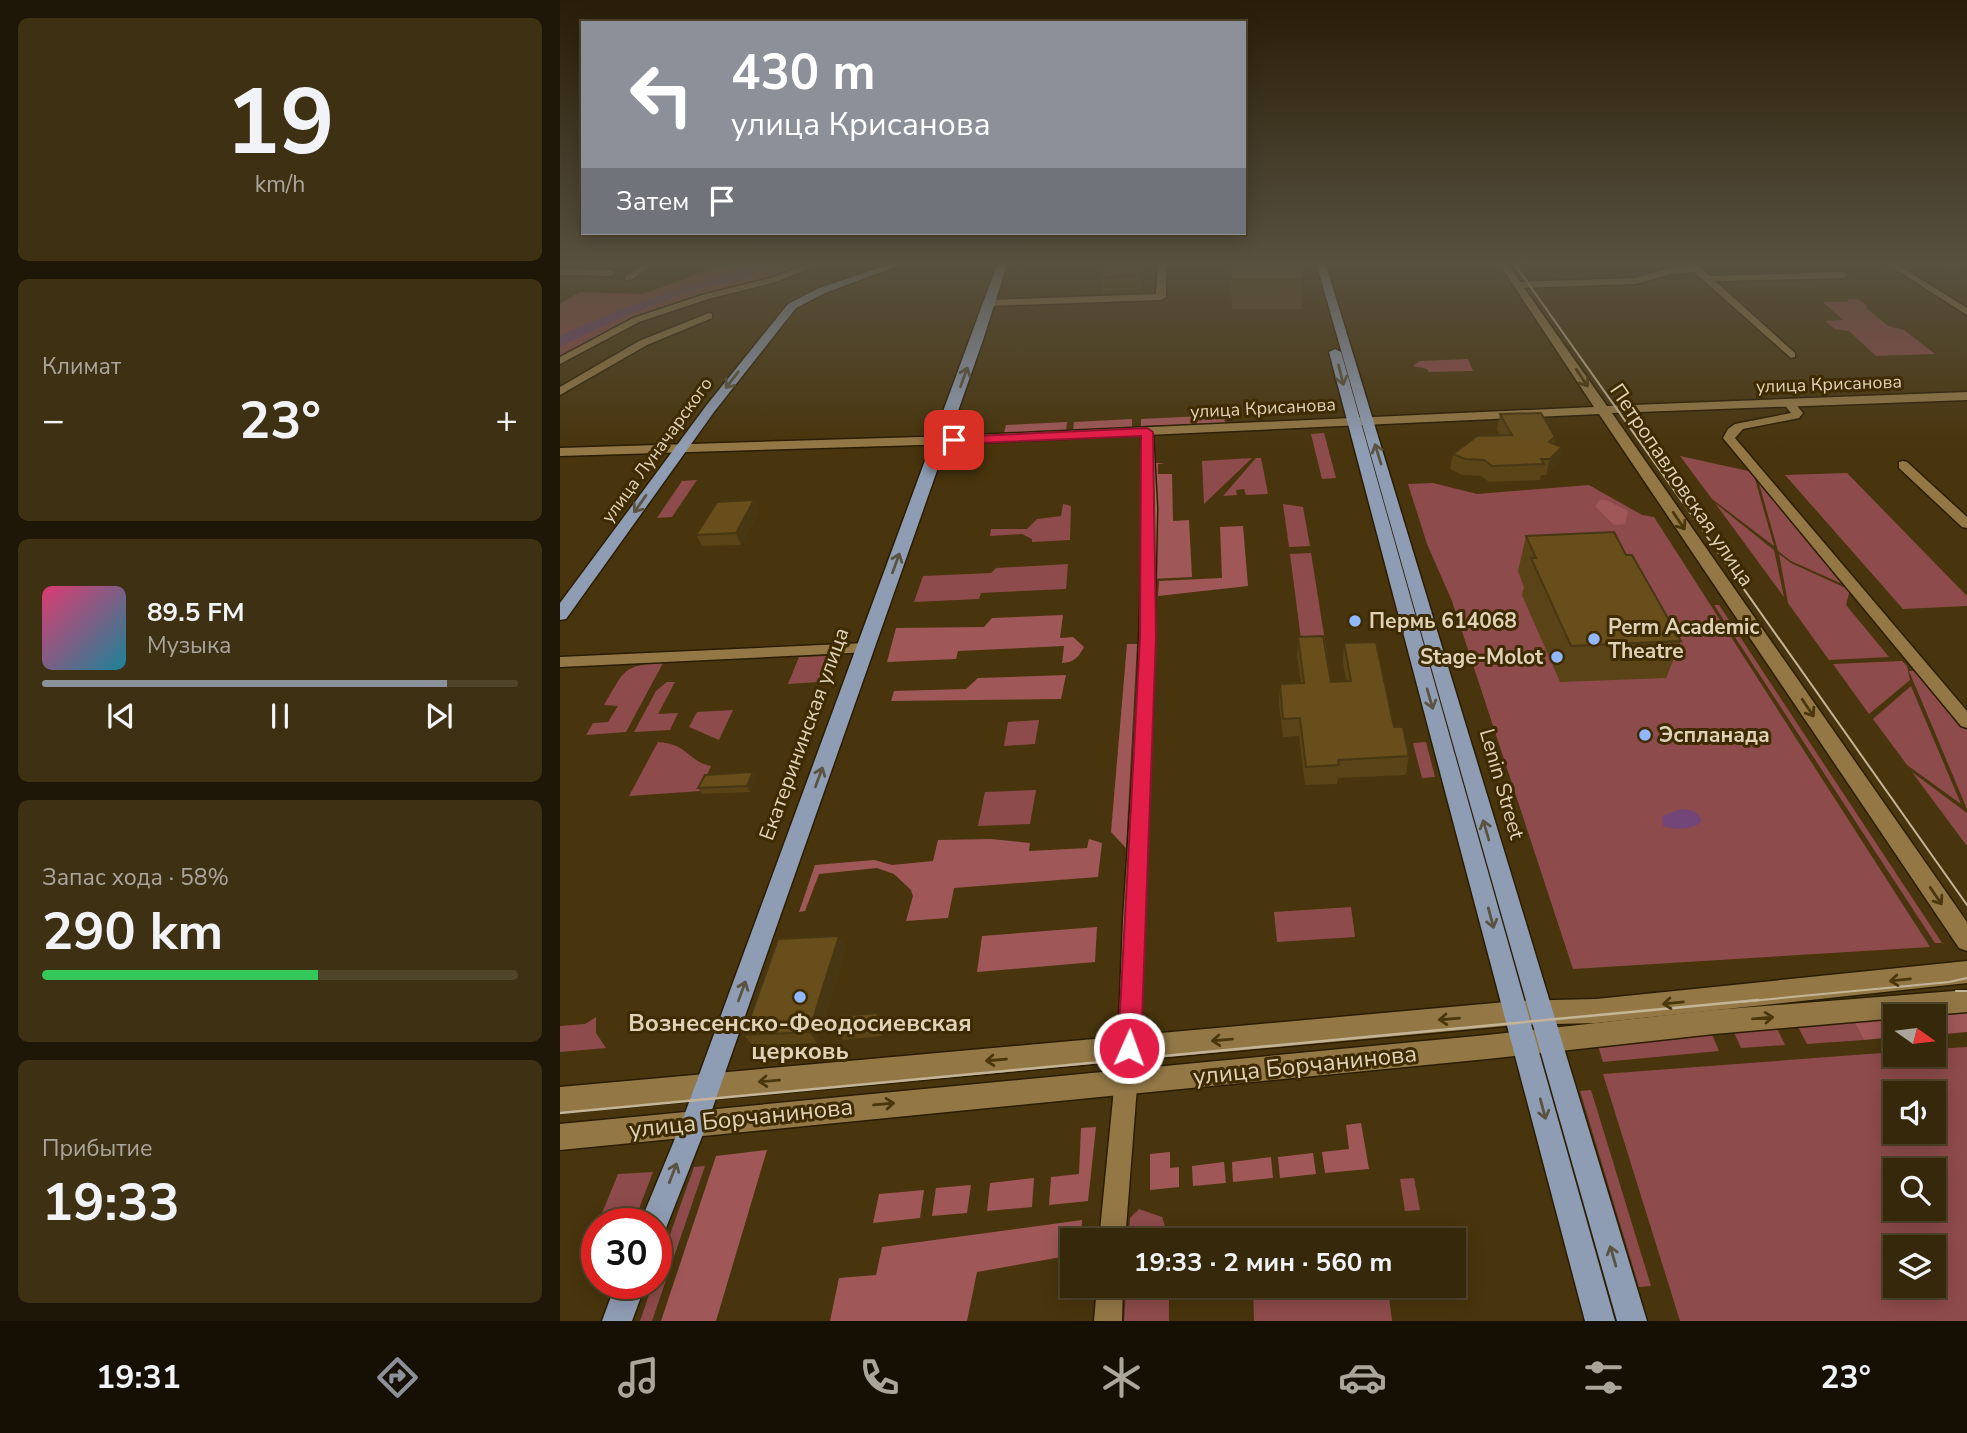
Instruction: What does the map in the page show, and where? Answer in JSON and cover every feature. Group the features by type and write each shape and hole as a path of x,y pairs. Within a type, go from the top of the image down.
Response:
{"main road":[{"name":"улица Луначарского","path":"560,615 737,373 779,324"},
{"name":"Екатерининская улица","path":"660,1208 694,1124 982,324"},
{"path":"1331,324 1361,420"},
{"path":"1336,324 1537,1042 1600,1321"},
{"name":"Петропавловская улица","path":"1544,324 1967,941"},
{"name":"улица Крисанова","path":"560,452 1147,432 1361,420 1967,397"},
{"name":"улица Борчанинова","path":"560,1100 1529,1013 1610,1009 1967,972"},
{"name":"улица Борчанинова","path":"560,1137 1537,1042 1714,1022 1967,1001"},
{"path":"1537,1042 1632,1321"},
{"path":"617,1321 625,1299"}],"street":[{"path":"560,361 629,324"},
{"path":"560,392 642,343 690,324"},
{"path":"1756,324 1791,355"},
{"path":"1789,403 1797,412 1795,416 1739,426 1732,431 1729,438 1967,722"},
{"path":"1113,1228 1129,1048 1148,637 1147,432"},
{"path":"1903,465 1967,524"},
{"path":"560,662 865,648"},
{"path":"1108,1321 1109,1298"}],"shaded area":[{"path":"560,324 625,324 560,359"},
{"path":"1828,324 1885,324 1904,330 1935,354 1876,356 1849,331 1835,329"},
{"path":"1468,359 1473,371 1429,372 1427,369 1413,366 1420,361"},
{"path":"1224,415 1225,423 1141,426 1141,419"},
{"path":"1132,419 1132,427 1073,430 1074,422"},
{"path":"1067,422 1066,430 1004,433 1006,425"},
{"path":"1324,433 1336,478 1322,479 1311,434"},
{"path":"1680,456 1753,472 1774,546 1712,499"},
{"path":"1252,458 1204,504 1202,461"},
{"path":"1256,458 1261,458 1268,494 1246,495 1244,489 1236,490 1237,495 1223,496"},
{"path":"1151,463 1165,463 1158,464 1158,474 1172,474 1173,521 1189,520 1192,577 1151,579"},
{"path":"1847,473 1967,596 1967,606 1903,609 1785,475"},
{"path":"697,480 672,517 657,518 682,481"},
{"path":"1758,480 1849,587 1791,561 1778,551"},
{"name":"Эспланада","path":"1433,483 1477,494 1589,485 1642,515 1654,517 1930,947 1573,969 1452,601 1427,544 1408,484"},
{"path":"1600,500 1606,500 1628,511 1625,524 1614,525 1595,506"},
{"path":"1715,503 1774,550 1784,597"},
{"path":"1063,504 1071,506 1070,540 1032,542 1032,539 1022,534 990,536 991,529 1027,529 1037,519 1061,516"},
{"path":"1283,504 1303,507 1310,546 1289,547"},
{"path":"1243,526 1248,586 1158,596 1159,581 1222,578 1220,527"},
{"path":"1311,553 1327,654 1303,655 1290,554"},
{"path":"1779,554 1791,563 1850,590 1846,605 1889,657 1829,660 1788,603"},
{"path":"1068,564 1066,589 981,593 979,599 914,602 923,576 991,573 996,568"},
{"path":"1714,605 1719,605 1942,943 1935,943"},
{"path":"1063,615 1060,638 1073,637 1084,647 1078,657 1070,662 1062,663 1064,646 958,651 956,659 887,662 896,628 984,627 992,618"},
{"path":"1127,644 1137,644 1126,848 1111,832"},
{"path":"828,656 818,682 788,684 799,657"},
{"path":"1902,661 1907,666 1910,680 1869,714 1833,664"},
{"path":"663,663 626,732 586,735 593,723 608,722 618,706 604,705 626,672 639,666"},
{"path":"1909,671 1919,671 1967,729 1967,809"},
{"path":"1066,675 1061,699 891,701 894,691 966,689 978,678"},
{"path":"667,682 675,682 658,714 678,713 670,730 634,732 656,691"},
{"path":"1911,686 1961,804 1907,765 1873,719"},
{"path":"733,710 719,740 689,727 697,712"},
{"path":"1039,720 1035,744 1004,746 1008,722"},
{"path":"658,742 676,746 703,764 711,766 700,791 629,796"},
{"path":"1426,742 1435,777 1422,778 1413,743"},
{"path":"1912,772 1967,813 1967,846"},
{"path":"1036,790 1030,824 978,826 985,792"},
{"path":"1681,809 1694,811 1701,818 1701,822 1693,827 1663,826 1662,816"},
{"path":"991,839 1030,843 1029,851 1087,848 1089,839 1102,843 1098,877 954,888 948,918 906,921 913,896 911,890 894,874 877,868 819,874 805,911 799,912 815,865 874,860 892,865 933,861 938,840"},
{"path":"1351,907 1355,937 1277,942 1274,912"},
{"path":"1097,927 1095,962 977,972 982,936"},
{"path":"1967,1009 1967,1032 1946,1034 1946,1010"},
{"path":"1883,1014 1883,1038 1864,1040 1851,1016"},
{"path":"1851,1016 1864,1040 1807,1044 1795,1021"},
{"path":"596,1017 596,1033 606,1048 560,1052 560,1026 585,1024"},
{"path":"1775,1024 1785,1045 1741,1048 1732,1028"},
{"path":"1711,1032 1719,1051 1603,1062 1597,1043"},
{"path":"1967,1047 1967,1321 1680,1321 1603,1074 1883,1053 1883,1068 1946,1068 1946,1048"},
{"path":"1591,1090 1651,1286 1639,1287 1580,1091"},
{"path":"1361,1123 1369,1169 1325,1173 1322,1152 1349,1149 1346,1125"},
{"path":"1096,1127 1088,1201 1049,1205 1051,1177 1079,1174 1081,1128"},
{"path":"767,1150 716,1321 661,1321 668,1299 672,1299 672,1288 716,1156"},
{"path":"1170,1152 1170,1168 1179,1167 1179,1187 1150,1190 1150,1154"},
{"path":"1313,1153 1316,1174 1280,1178 1278,1157"},
{"path":"1271,1157 1273,1178 1233,1182 1232,1162"},
{"path":"1224,1162 1226,1183 1193,1186 1192,1166"},
{"path":"705,1166 672,1263 672,1229 694,1167"},
{"path":"653,1172 639,1208 604,1208 618,1174"},
{"path":"1034,1178 1032,1207 987,1211 990,1183"},
{"path":"1414,1178 1420,1210 1405,1211 1400,1179"},
{"path":"971,1185 967,1213 932,1216 936,1188"},
{"path":"924,1190 920,1218 873,1223 879,1194"},
{"path":"1139,1209 1162,1217 1166,1228 1130,1228 1130,1218"},
{"path":"1082,1220 1082,1228 1060,1228 1060,1257 977,1272 967,1321 830,1321 839,1278 876,1275 882,1247"},
{"path":"1125,1298 1169,1298 1169,1321 1124,1321"},
{"path":"1253,1298 1389,1298 1392,1321 1254,1321"},
{"path":"648,1299 660,1299 652,1321 640,1321"}],"building":[{"path":"1541,413 1555,437 1549,442 1562,447 1550,459 1541,459 1544,464 1492,466 1484,460 1465,459 1453,454 1477,436 1512,435 1500,414"},
{"path":"754,500 736,533 696,535 717,502"},
{"path":"1614,532 1626,555 1632,555 1681,641 1571,646 1531,558 1536,558 1526,536"},
{"path":"1323,636 1331,682 1351,681 1344,643 1376,642 1394,727 1403,727 1409,756 1338,760 1339,765 1306,767 1300,718 1283,719 1280,684 1304,683 1298,637"},
{"path":"753,772 747,786 698,788 705,775"},
{"name":"Вознесенско-Феодосиевская церковь","path":"839,936 809,1032 744,1035 778,939"},
{"path":"878,1013 875,1025 836,1029 839,1016"}],"waterway":[{"path":"560,342 598,324"}],"tram line":[{"path":"1557,324 1967,905"},
{"path":"1740,1002 1967,978"},
{"path":"1956,991 1967,991"},
{"path":"560,1113 1758,1000"}],"place":[{"name":"Пермь 614068","path":"1355,621"},
{"name":"Perm Academic Theatre","path":"1594,639"},
{"name":"Stage-Molot","path":"1557,657"},
{"name":"Эспланада","path":"1645,735"},
{"name":"Вознесенско-Феодосиевская церковь","path":"800,997"}],"route":[{"path":"954,440 1147,432 1150,508 1146,706 1133,920 1129,1048"}]}
